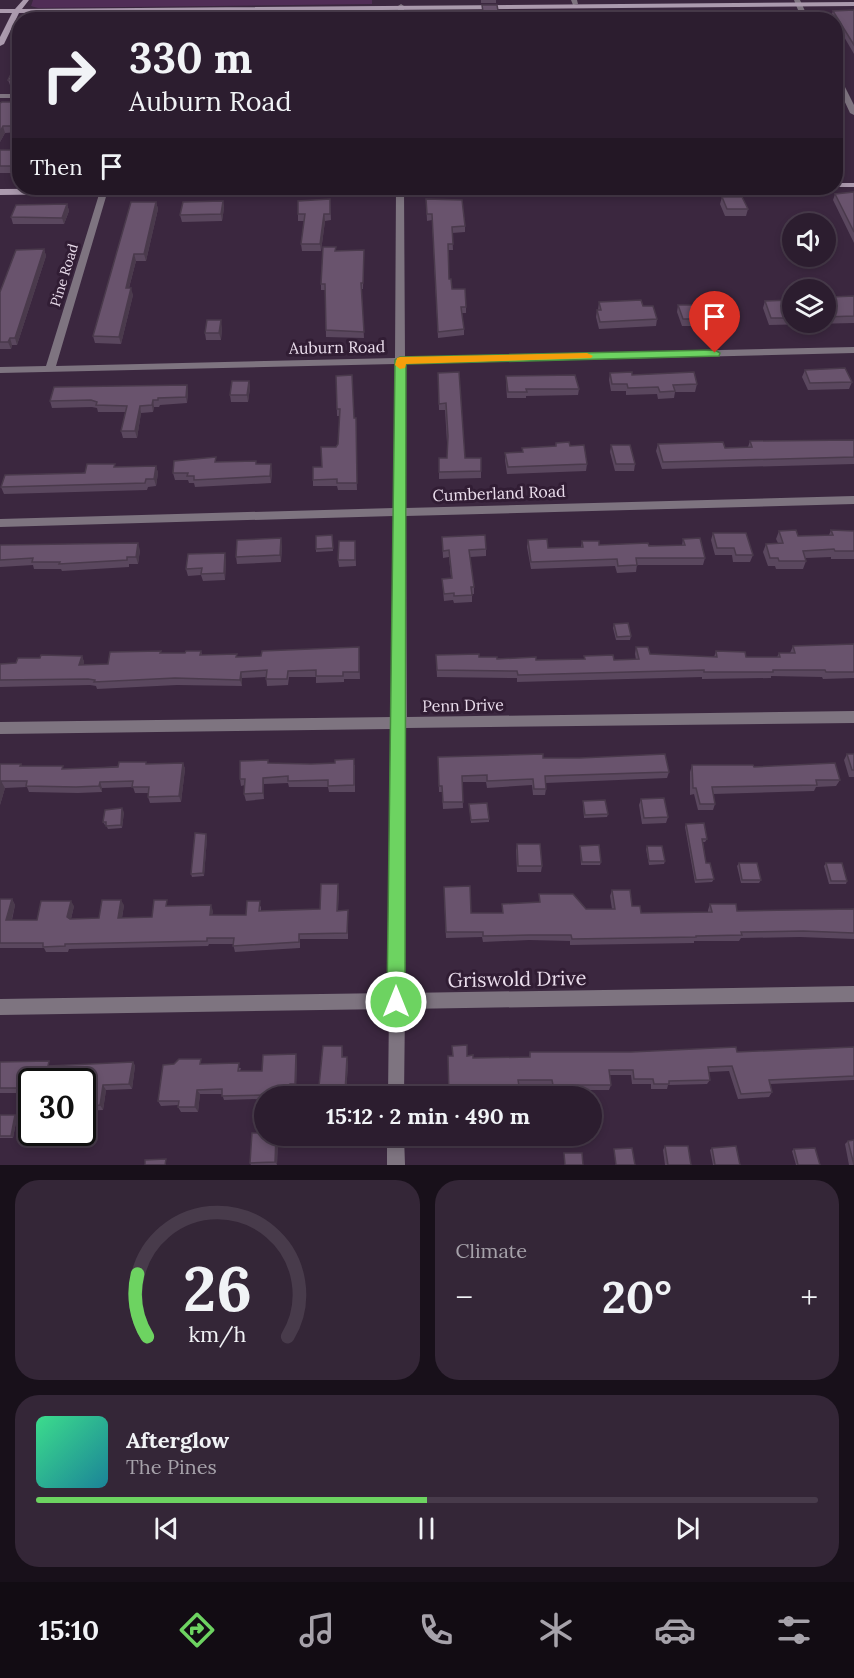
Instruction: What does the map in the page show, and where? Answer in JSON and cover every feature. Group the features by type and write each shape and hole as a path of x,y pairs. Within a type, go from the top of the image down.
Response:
{"street":[{"path":"17,11 26,0"},
{"path":"0,11 575,2 854,3"},
{"path":"401,6 401,12"},
{"path":"0,44 12,21"},
{"path":"843,96 854,113"},
{"name":"Pine Road","path":"50,368 102,195"},
{"path":"396,1086 400,195"},
{"name":"Auburn Road","path":"0,370 854,350"},
{"name":"Cumberland Road","path":"0,524 854,500"},
{"name":"Penn Drive","path":"0,728 854,717"},
{"name":"Griswold Drive","path":"0,1007 854,994"},
{"path":"396,1146 396,1165"}],"shaded area":[{"path":"33,0 372,0 372,4 38,8 31,6"}],"building":[{"path":"482,5 497,5 498,12 483,12"},
{"path":"854,10 854,45 843,27 843,12 833,11"},
{"path":"718,11 777,12 718,12"},
{"path":"12,102 12,126 3,126 0,132 0,103"},
{"path":"0,150 12,150 12,166 0,166"},
{"path":"854,192 854,232 836,195"},
{"path":"722,197 742,197 748,209 727,209"},
{"path":"330,199 330,214 324,214 320,244 301,244 305,214 298,214 298,201"},
{"path":"426,199 462,200 465,226 452,227 453,244 448,244 449,279 451,279 452,289 465,289 466,307 461,307 464,329 438,332 432,214 427,214"},
{"path":"223,201 221,214 180,215 183,202"},
{"path":"131,202 156,202 144,254 134,254 126,288 131,288 119,337 93,336"},
{"path":"67,204 62,218 11,217 16,205"},
{"path":"323,247 336,247 335,251 364,250 363,283 361,283 364,332 326,330 325,284 321,284"},
{"path":"44,249 15,338 10,338 8,342 0,342 0,292 16,250"},
{"path":"854,296 854,316 836,317 836,297"},
{"path":"641,300 643,306 653,306 657,319 600,322 597,310 601,310 599,302"},
{"path":"782,300 782,318 771,318 765,301"},
{"path":"678,305 693,305 698,319 683,319"},
{"path":"207,320 221,320 219,333 205,333"},
{"path":"845,368 852,382 810,383 805,370"},
{"path":"459,372 465,458 481,458 481,471 439,472 439,458 447,458 448,436 446,403 439,404 438,373"},
{"path":"632,372 632,375 694,372 697,384 673,385 675,391 660,392 658,387 628,388 627,384 612,384 610,373"},
{"path":"352,375 354,418 356,418 357,483 337,483 337,479 313,480 313,467 322,467 321,447 336,447 338,444 340,409 337,409 336,376"},
{"path":"575,375 579,389 526,389 527,392 508,392 506,376"},
{"path":"232,381 249,381 247,395 230,395"},
{"path":"187,385 186,397 158,398 158,400 153,400 152,405 140,406 135,431 121,431 127,406 96,405 97,402 91,400 50,401 54,387"},
{"path":"854,440 854,457 663,462 658,444 723,442 725,448 752,447 750,441"},
{"path":"569,442 570,446 584,445 587,464 508,467 505,453 523,452 522,448 556,446 556,443"},
{"path":"611,445 630,445 635,464 616,464"},
{"path":"216,457 215,462 256,461 256,464 271,464 270,476 194,480 194,476 187,476 188,473 173,473 174,461"},
{"path":"87,464 115,464 114,467 156,466 154,479 146,479 145,483 1,487 5,475 85,473"},
{"path":"796,530 798,536 833,535 831,530 854,531 854,551 835,551 834,549 803,551 806,561 779,561 778,558 770,558 766,544 783,543 779,531"},
{"path":"713,533 746,533 753,555 736,555 734,548 717,548"},
{"path":"332,535 333,548 316,549 316,536"},
{"path":"485,535 486,549 469,550 474,587 471,587 472,595 444,594 442,579 452,578 449,550 443,551 442,537"},
{"path":"281,538 280,555 236,557 237,540"},
{"path":"700,538 705,558 636,558 637,565 618,566 617,559 531,562 528,540 547,539 548,548 583,547 582,541 599,541 599,545 648,543 649,546 685,545 683,539"},
{"path":"339,541 355,541 355,560 338,560"},
{"path":"138,543 136,557 127,557 127,560 59,564 60,562 32,562 33,558 0,560 0,545"},
{"path":"225,553 224,573 201,574 202,568 186,569 188,554"},
{"path":"628,623 631,636 617,637 614,624"},
{"path":"854,644 854,672 773,670 773,672 704,672 704,670 518,675 517,671 437,670 436,655 479,654 479,657 497,657 497,659 536,657 536,660 585,659 584,656 613,655 614,660 639,659 636,647 648,647 650,654 717,657 716,651 745,652 746,657 780,657 779,653 795,653 793,646"},
{"path":"359,647 359,672 343,672 343,676 316,676 316,670 288,671 287,679 266,679 267,670 241,672 240,680 175,678 94,682 95,680 88,679 0,680 0,664 16,663 18,658 40,658 41,655 82,656 79,665 108,664 110,652 185,653 186,651 201,651 200,655 237,654 236,657 261,656 262,651"},
{"path":"543,754 543,758 580,758 665,754 669,772 545,776 546,789 534,789 533,779 487,781 487,775 462,776 463,802 443,802 442,786 439,786 438,757"},
{"path":"847,754 854,754 854,770 852,770"},
{"path":"354,759 354,785 328,786 328,780 288,781 288,776 263,778 263,793 244,794 245,779 240,779 240,761 268,760 268,763 311,764"},
{"path":"119,762 183,763 179,796 148,797 149,787 132,787 133,781 100,782 99,786 76,787 26,786 27,781 1,781 0,787 0,764 63,766 62,769 118,767"},
{"path":"835,763 840,780 816,780 817,785 712,787 715,804 700,804 696,788 693,788 692,765 753,765 754,767"},
{"path":"664,798 668,817 644,818 641,799"},
{"path":"605,800 608,814 585,815 583,801"},
{"path":"487,803 489,819 471,820 469,804"},
{"path":"122,808 121,825 106,826 106,822 103,822 105,810"},
{"path":"704,823 707,839 702,839 706,863 710,863 714,879 696,880 686,824"},
{"path":"195,833 206,834 203,873 191,874"},
{"path":"517,844 540,844 542,866 518,866"},
{"path":"599,845 601,862 582,862 580,846"},
{"path":"647,846 662,846 665,861 649,861"},
{"path":"739,863 757,863 761,880 742,880"},
{"path":"826,863 842,863 847,881 831,881"},
{"path":"321,884 338,884 337,911 348,910 347,933 299,934 299,942 233,946 234,938 207,938 207,941 65,944 65,946 43,947 43,943 0,943 0,899 12,899 6,920 37,920 41,901 71,901 67,917 70,919 99,918 102,900 121,900 118,918 152,917 154,900 167,900 166,906 211,905 210,915 246,915 247,901 260,901 259,911 320,909"},
{"path":"470,886 471,913 503,913 502,904 540,902 539,894 573,894 586,909 615,909 612,890 630,890 632,906 640,906 641,913 712,912 710,904 736,904 737,911 854,909 854,933 741,932 742,935 572,939 571,935 483,936 483,932 446,932 444,887"},
{"path":"467,1045 467,1056 473,1055 473,1058 530,1057 530,1052 631,1052 736,1047 737,1052 854,1047 854,1076 769,1080 772,1092 741,1094 732,1066 708,1067 710,1080 669,1081 669,1084 654,1084 653,1079 634,1079 633,1070 609,1070 611,1085 553,1085 552,1080 518,1080 519,1086 449,1086 448,1056 453,1056 452,1046"},
{"path":"323,1046 342,1046 342,1057 347,1057 345,1086 319,1086"},
{"path":"296,1054 295,1084 254,1086 254,1095 222,1096 222,1089 197,1090 195,1107 178,1107 179,1101 158,1101 163,1065 174,1064 179,1059 201,1059 200,1064 239,1063 238,1071 262,1071 263,1055"},
{"path":"49,1061 48,1066 133,1062 129,1084 103,1085 100,1105 96,1105 96,1068 18,1068 18,1088 0,1088 0,1062"},
{"path":"0,1115 15,1115 11,1136 0,1136"},
{"path":"252,1133 254,1133 254,1146 276,1146 275,1162 250,1163"},
{"path":"854,1140 854,1165 848,1141"},
{"path":"665,1146 688,1146 691,1165 668,1165"},
{"path":"736,1146 740,1165 715,1165 712,1148"},
{"path":"632,1148 635,1165 616,1165 614,1149"},
{"path":"815,1148 820,1165 798,1165 794,1149"},
{"path":"564,1153 582,1153 583,1165 565,1165"},
{"path":"166,1159 165,1165 145,1165 145,1160"}],"slow traffic":[{"path":"400,365 400,360 587,356"}],"route":[{"path":"396,1002 400,711 398,504 400,360 715,353"}]}
